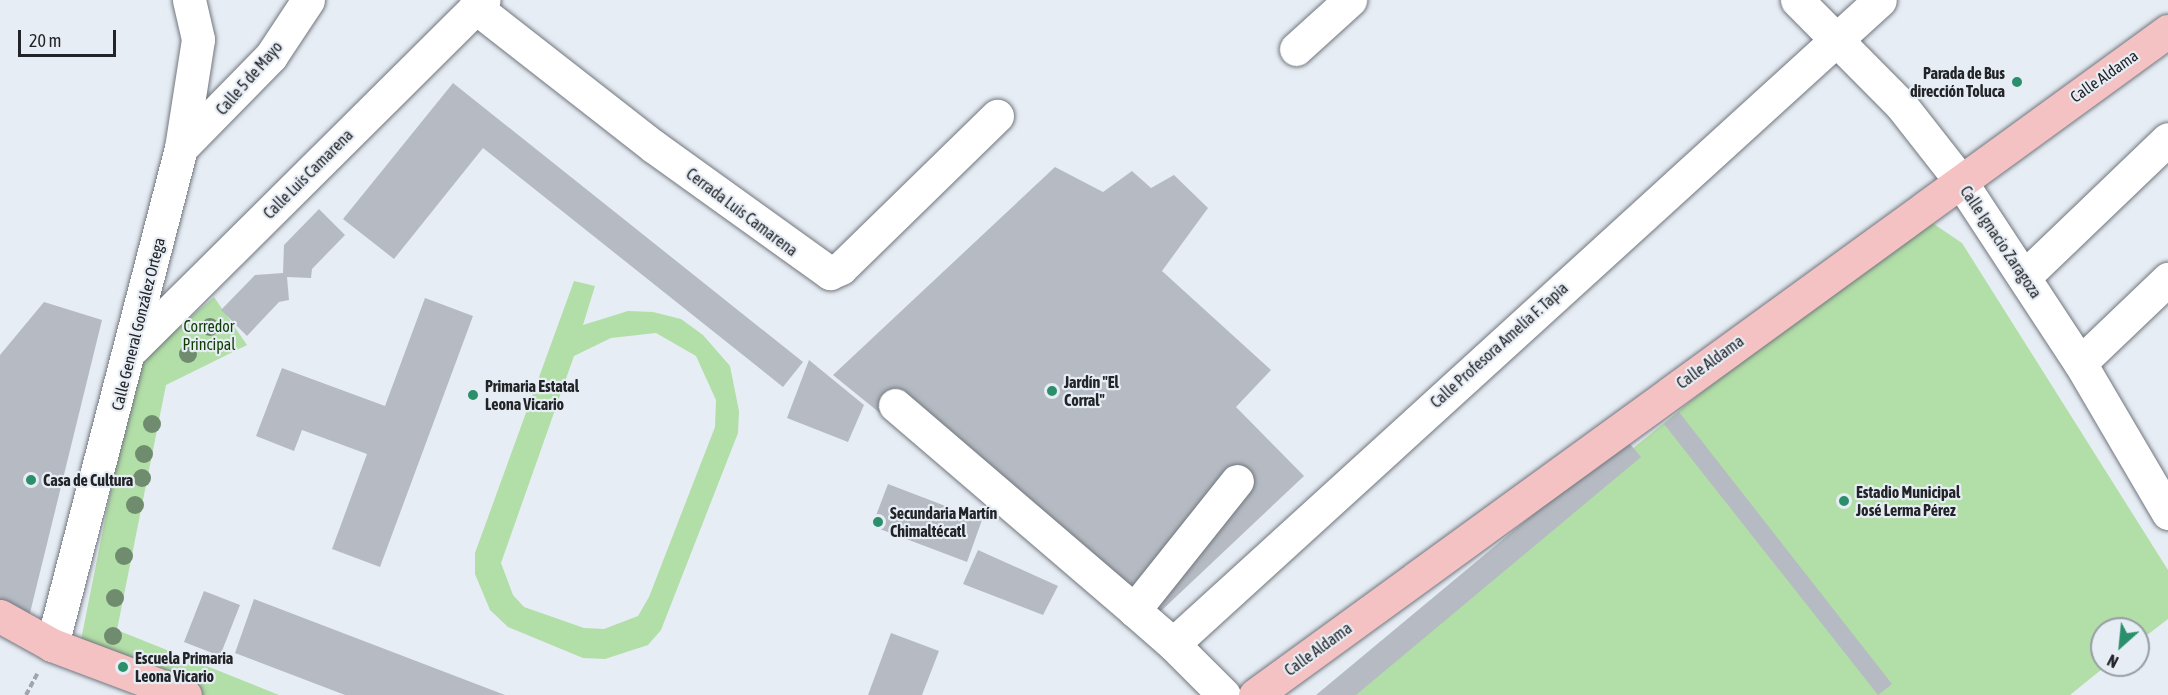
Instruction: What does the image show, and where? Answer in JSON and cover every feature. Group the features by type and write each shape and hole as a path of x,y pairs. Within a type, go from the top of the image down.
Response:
{"main road":[{"name":"Calle Aldama","path":"1255,695 1959,179 2168,31"},
{"path":"0,616 52,645 185,695"}],"street":[{"name":"Calle General González Ortega","path":"52,645 133,348 181,148 198,39 189,0"},
{"name":"Calle 5 de Mayo","path":"181,148 271,56 308,0"},
{"path":"1296,49 1350,0"},
{"name":"Calle Ignacio Zaragoza","path":"1797,0 1836,36 1901,105 1959,179 2080,363 2167,508"},
{"name":"Calle Profesora Amelía F. Tapia","path":"1173,644 1836,36 1880,0"},
{"name":"Cerrada Luis Camarena","path":"479,4 653,146 830,273 841,268 997,116"},
{"name":"Calle Luis Camarena","path":"133,348 479,4"},
{"path":"2024,277 2168,139"},
{"path":"2080,363 2168,279"},
{"path":"896,405 1173,644 1224,695"},
{"path":"1134,610 1237,481"}],"green space":[{"name":"Estadio Municipal José Lerma Pérez","path":"1931,222 1962,243 2168,570 2168,619 2150,633 2150,617 2090,617 2090,677 2092,677 2070,695 1330,695 1718,379"},
{"path":"574,281 595,286 583,325 628,311 653,312 681,319 703,335 730,366 739,411 738,433 661,630 648,645 605,659 583,658 508,627 490,610 475,574 475,553","holes":["656,333 696,356 716,400 715,427 649,597 638,616 604,629 584,628 524,607 513,595 501,563 574,356 611,338"]},
{"name":"Corredor Principal","path":"214,297 247,345 166,385 117,630 279,695 196,695 79,650 136,364"}],"building":[{"path":"453,83 803,362 783,387 483,148 394,259 343,219"},
{"name":"Jardín \"El Corral\"","path":"1055,167 1103,192 1132,171 1151,188 1174,175 1208,208 1162,271 1271,370 1236,407 1304,476 1144,627 833,375"},
{"path":"319,209 345,235 312,269 311,278 287,277 289,300 279,302 247,336 221,310 255,275 283,273 284,245"},
{"path":"425,298 473,316 380,567 332,549 367,454 302,430 294,451 256,436 282,368 385,406"},
{"name":"Casa de Cultura","path":"44,302 102,320 28,621 0,605 0,355"},
{"path":"809,360 864,405 848,442 787,418"},
{"path":"1679,412 1892,684 1878,695 1664,424"},
{"path":"1625,438 1641,457 1356,695 1316,695"},
{"path":"888,484 982,520 967,562 872,526"},
{"path":"978,550 1058,586 1043,615 963,584"},
{"path":"204,591 240,605 220,656 184,642"},
{"path":"254,599 505,695 345,695 235,653"},
{"path":"891,633 939,651 922,695 868,695"}],"place":[{"name":"Parada de Bus dirección Toluca","path":"2017,82"},
{"name":"Jardín \"El Corral\"","path":"1052,391"},
{"name":"Primaria Estatal Leona Vicario","path":"473,395"},
{"name":"Casa de Cultura","path":"31,480"},
{"name":"Estadio Municipal José Lerma Pérez","path":"1844,501"},
{"name":"Secundaria Martín Chimaltécatl","path":"878,522"},
{"name":"Escuela Primaria Leona Vicario","path":"123,667"}]}
